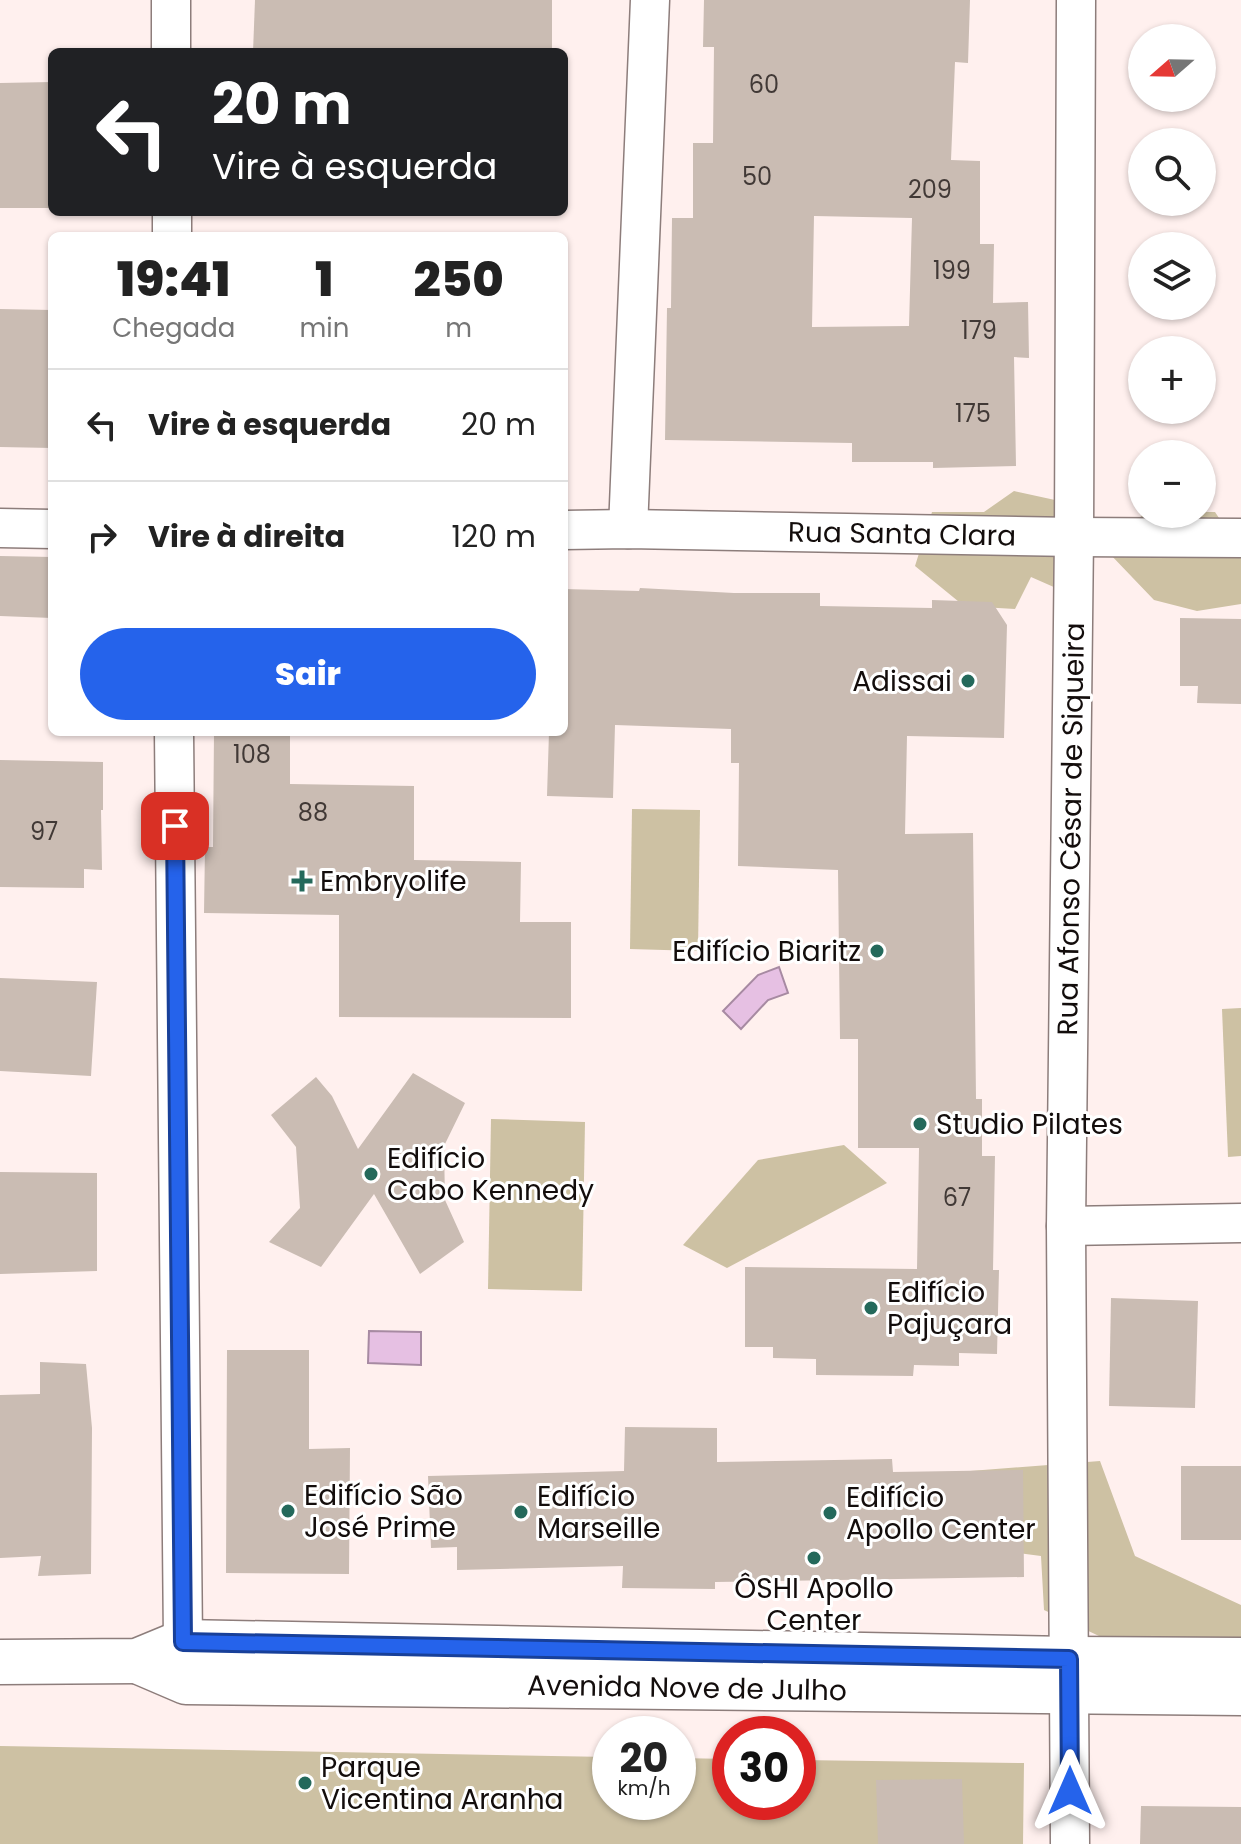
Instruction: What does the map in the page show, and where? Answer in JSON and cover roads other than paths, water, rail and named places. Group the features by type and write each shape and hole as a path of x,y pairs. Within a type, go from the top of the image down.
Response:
{"main road":[{"name":"Avenida Nove de Julho","path":"1069,1675 1241,1660"},
{"name":"Avenida Nove de Julho","path":"0,1662 137,1661 1069,1675 1241,1693"}],"street":[{"path":"171,0 171,48"},
{"path":"628,529 650,0"},
{"name":"Rua Afonso César de Siqueira","path":"1070,1844 1066,1226 1076,0"},
{"path":"0,528 48,529"},
{"name":"Rua Santa Clara","path":"568,530 1241,538"},
{"path":"174,736 185,1662"},
{"path":"1066,1226 1241,1223"}],"place":[{"name":"Adissai","path":"968,681"},
{"name":"Embryolife","path":"302,881"},
{"name":"Edifício Biaritz","path":"877,951"},
{"name":"Studio Pilates","path":"920,1124"},
{"name":"Edifício Cabo Kennedy","path":"371,1174"},
{"name":"Edifício Pajuçara","path":"871,1308"},
{"name":"Edifício São José Prime","path":"288,1511"},
{"name":"Edifício Marseille","path":"521,1512"},
{"name":"Edifício Apollo Center","path":"830,1513"},
{"name":"ÔSHI Apollo Center","path":"814,1558"},
{"name":"Parque Vicentina Aranha","path":"305,1783"}]}
